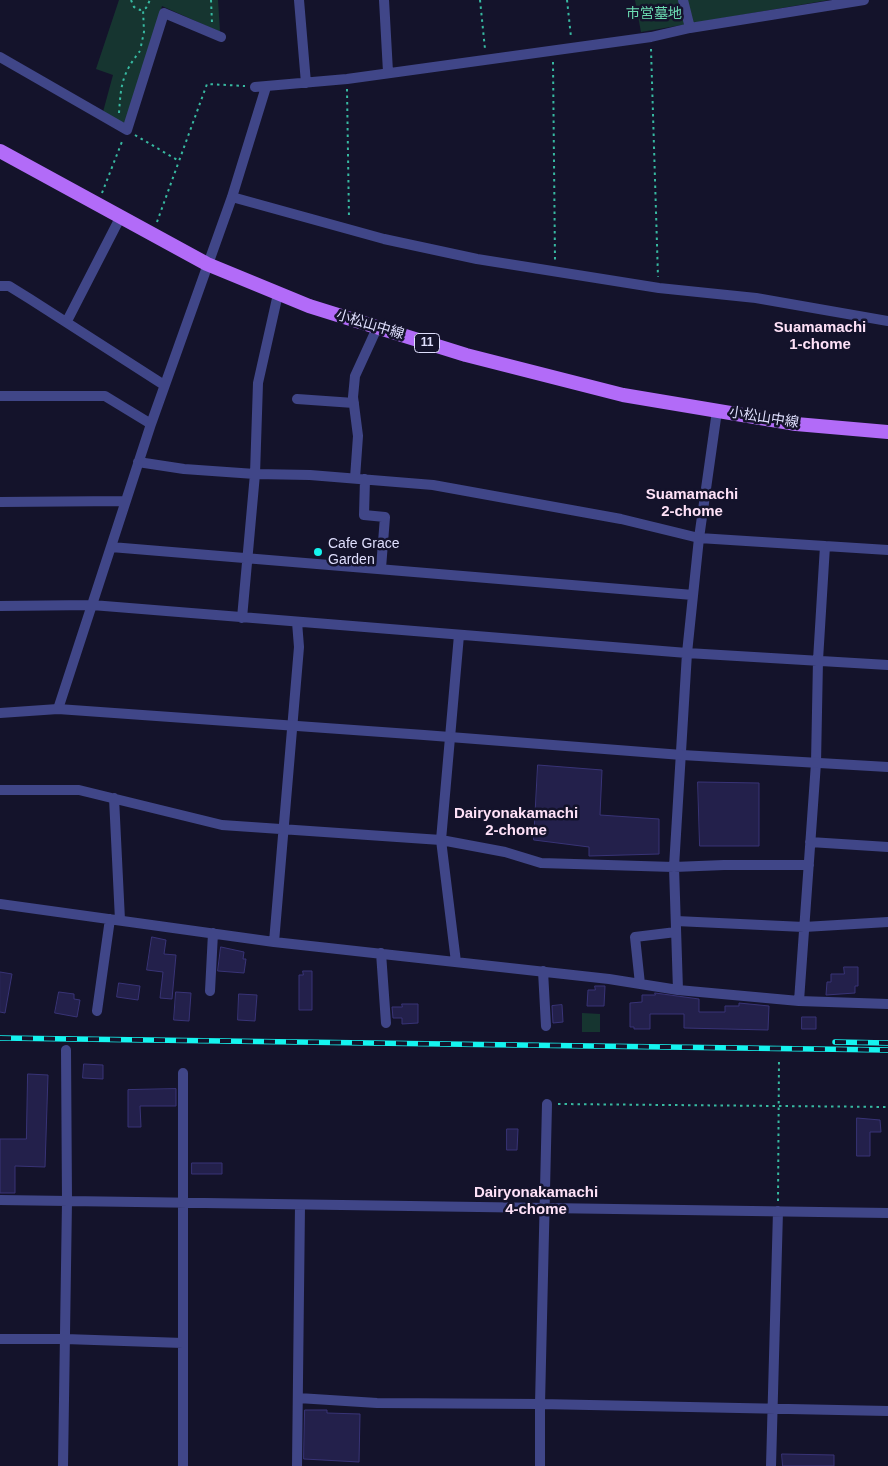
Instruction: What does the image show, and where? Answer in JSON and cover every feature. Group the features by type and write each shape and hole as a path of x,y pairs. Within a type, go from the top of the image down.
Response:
{"main road":[{"name":"小松山中線","path":"0,151 207,264 308,306 377,328 466,355 613,392 796,424 888,432"}],"street":[{"path":"298,0 306,83"},
{"path":"384,0 388,72"},
{"path":"683,0 690,28"},
{"path":"255,87 266,88 347,79 651,37 690,28 864,0"},
{"path":"0,57 123,127 164,13 217,35"},
{"path":"58,710 138,462 232,197 266,88"},
{"path":"232,197 350,230 477,259 659,288 756,298 888,321"},
{"path":"68,321 121,216"},
{"path":"0,286 9,286 68,321 164,385"},
{"path":"242,618 255,474 258,383 278,294"},
{"path":"377,328 355,376 354,403 364,516 385,517 381,568"},
{"path":"0,396 105,396 151,424"},
{"path":"297,399 354,403"},
{"path":"678,990 674,867 687,653 699,538 718,411"},
{"path":"138,462 184,469 255,474 310,475 433,484 621,519 699,538 888,550"},
{"path":"0,502 125,502"},
{"path":"799,1001 816,763 818,660 825,546"},
{"path":"110,547 246,560 381,568 693,595"},
{"path":"0,606 92,605 687,653 888,665"},
{"path":"274,942 299,648 297,622"},
{"path":"456,962 441,840 459,635"},
{"path":"0,713 58,710 449,737 682,756 888,767"},
{"path":"0,790 79,790 222,825 441,840 505,852 541,863 674,867 809,865"},
{"path":"96,1011 115,919 114,798"},
{"path":"810,842 888,847"},
{"path":"0,904 274,942 543,972 678,990 799,1001 888,1004"},
{"path":"676,921 804,926 888,922"},
{"path":"640,984 635,937 676,932"},
{"path":"210,992 213,933"},
{"path":"381,954 386,1023"},
{"path":"543,972 546,1026"},
{"path":"63,1466 67,1201 66,1050"},
{"path":"182,1466 183,1073"},
{"path":"540,1466 548,1104"},
{"path":"0,1200 888,1213"},
{"path":"297,1466 300,1205"},
{"path":"771,1466 771,1409 778,1211"},
{"path":"0,1339 183,1343"},
{"path":"298,1398 376,1403 540,1404 888,1411"}],"path":[{"path":"131,0 134,7 143,9 148,6 150,0"},
{"path":"211,0 217,35"},
{"path":"480,0 486,59"},
{"path":"567,0 572,48"},
{"path":"98,204 123,127 122,81 132,59 139,52 144,32 143,9"},
{"path":"651,37 659,288"},
{"path":"553,50 556,272"},
{"path":"347,79 350,230"},
{"path":"153,234 207,84 255,87"},
{"path":"123,127 179,161"},
{"path":"778,1211 779,1058"},
{"path":"548,1104 888,1107"}],"green space":[{"path":"119,0 218,0 220,32 162,6 124,125 103,112 113,75 96,69"},
{"name":"市営墓地","path":"635,0 829,0 641,32"},
{"path":"582,1013 600,1014 600,1032 582,1032"}],"building":[{"path":"538,765 602,770 600,815 659,819 659,854 589,856 589,847 534,840"},
{"path":"698,782 759,783 759,846 700,846"},
{"path":"152,937 166,940 164,954 176,955 172,999 160,998 163,972 147,970"},
{"path":"221,947 244,952 243,959 246,959 244,973 218,971"},
{"path":"844,967 858,967 858,986 855,986 855,993 826,995 827,982 831,982 831,974 844,974"},
{"path":"303,971 312,971 312,1010 299,1010 299,975 303,975"},
{"path":"0,972 12,974 5,1013 0,1012"},
{"path":"119,983 140,986 138,1000 117,997"},
{"path":"595,986 605,986 604,1006 587,1006 588,990 595,990"},
{"path":"59,992 74,994 74,999 80,1000 77,1017 55,1013"},
{"path":"176,992 191,993 189,1021 174,1020"},
{"path":"655,993 699,999 699,1012 725,1012 725,1006 739,1006 739,1003 769,1006 768,1030 684,1028 684,1014 650,1014 650,1029 634,1029 634,1027 630,1027 630,1003 642,1002 642,995 655,995"},
{"path":"239,994 257,995 255,1021 238,1020"},
{"path":"402,1004 418,1004 418,1023 402,1024 402,1018 393,1018 392,1007 402,1007"},
{"path":"562,1005 563,1022 553,1023 552,1006"},
{"path":"802,1017 816,1017 816,1029 802,1029"},
{"path":"84,1064 103,1065 103,1079 83,1078"},
{"path":"28,1074 48,1075 45,1167 15,1166 15,1193 0,1193 0,1139 26,1139"},
{"path":"176,1089 176,1106 140,1106 141,1127 128,1127 128,1090"},
{"path":"857,1118 880,1120 881,1132 870,1132 870,1156 857,1156"},
{"path":"507,1129 518,1129 517,1150 507,1150"},
{"path":"192,1163 222,1163 222,1174 192,1174"},
{"path":"305,1410 327,1410 327,1413 360,1414 359,1462 304,1459"},
{"path":"782,1454 834,1455 834,1466 783,1466"}],"railway":[{"path":"0,1038 888,1050"},
{"path":"835,1042 888,1043"}],"place":[{"name":"Cafe Grace Garden","path":"318,552"}],"district":[{"name":"Suamamachi 1-chome","path":"820,336"},
{"name":"Suamamachi 2-chome","path":"692,504"},
{"name":"Dairyonakamachi 2-chome","path":"516,822"},
{"name":"Dairyonakamachi 4-chome","path":"536,1202"}]}
